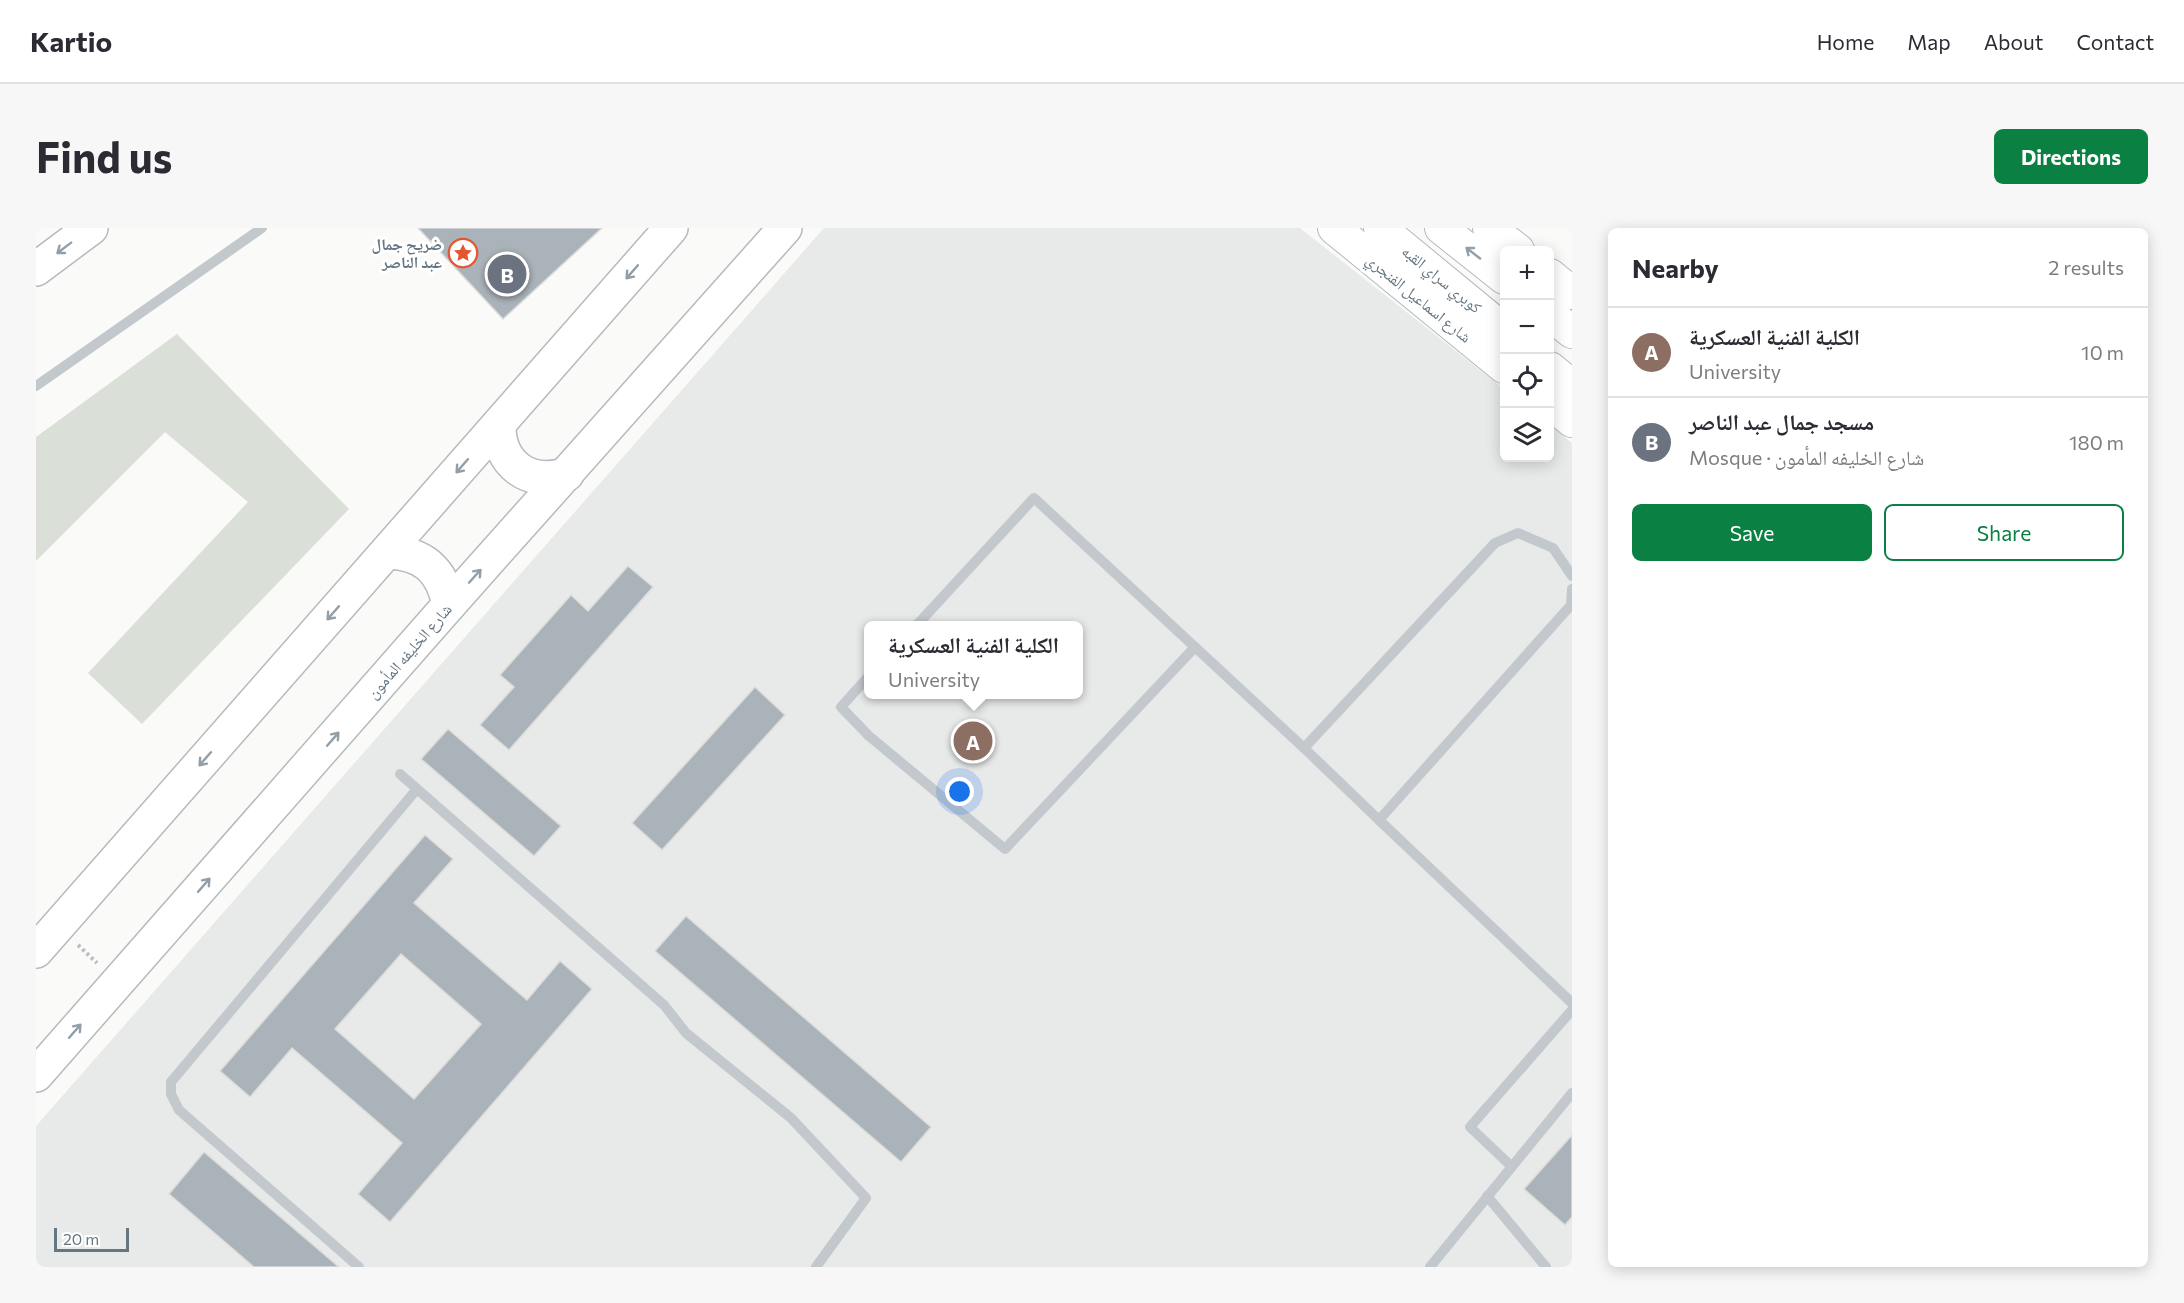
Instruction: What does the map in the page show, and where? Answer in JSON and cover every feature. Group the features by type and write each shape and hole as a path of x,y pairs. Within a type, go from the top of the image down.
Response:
{"main road":[{"path":"36,269 91,228"},
{"path":"36,951 671,228"},
{"name":"شارع الخليفه المأمون","path":"36,1075 449,605 785,228"},
{"name":"شارع اسماعيل الفنجري","path":"1334,228 1500,364"},
{"name":"كوبري سراي القبه","path":"1380,228 1500,327"},
{"path":"1441,228 1500,275"},
{"path":"1489,228 1513,246"},
{"path":"1554,278 1572,292"},
{"path":"1554,317 1572,332"},
{"path":"1554,361 1572,351"},
{"path":"1554,371 1572,386"},
{"path":"1554,406 1572,421"},
{"path":"499,424 501,444 505,454 518,469 537,477 557,477 567,474"},
{"path":"387,552 402,552 417,557 429,565 440,576 447,590 449,605"}],"lane":[{"path":"36,386 262,228"},
{"path":"921,621 1034,498 1304,748 1572,1003"},
{"path":"1304,748 1495,543 1518,533 1553,548 1572,576"},
{"path":"1379,820 1571,605 1572,589"},
{"path":"864,681 841,707 869,736 1005,849 1195,647"},
{"path":"400,774 664,1005 686,1033 791,1118 866,1198 816,1267"},
{"path":"359,1267 179,1110 171,1094 171,1082 417,789"},
{"path":"1511,1166 1470,1127 1572,1010"},
{"path":"1430,1267 1572,1093"},
{"path":"1487,1196 1546,1267"}],"path":[{"path":"58,926 118,983"}],"shaded area":[{"path":"824,228 1300,228 1500,386 1500,462 1554,462 1554,428 1572,443 1572,1267 36,1267 36,1126"},
{"path":"177,334 349,509 142,724 88,673 248,502 165,432 36,561 36,437"}],"building":[{"path":"418,228 602,228 503,319"},
{"path":"628,566 653,587 509,750 480,725 514,687 500,675 571,595 588,611"},
{"path":"755,687 785,715 662,850 632,823"},
{"path":"448,729 561,826 534,856 421,759"},
{"path":"425,835 453,859 414,903 527,1000 560,961 592,989 390,1222 358,1194 402,1143 292,1048 250,1097 220,1071","holes":["401,954 481,1024 414,1099 335,1029"]},
{"path":"686,916 931,1127 901,1162 655,951"},
{"path":"1572,1135 1572,1217 1565,1225 1524,1189"},
{"path":"204,1152 339,1267 254,1267 169,1194"}],"place":[{"name":"ضريح جمال عبد الناصر","path":"463,253"},
{"name":"مسجد جمال عبد الناصر","path":"507,274"},
{"name":"الكلية الفنية العسكرية","path":"973,741"}]}
